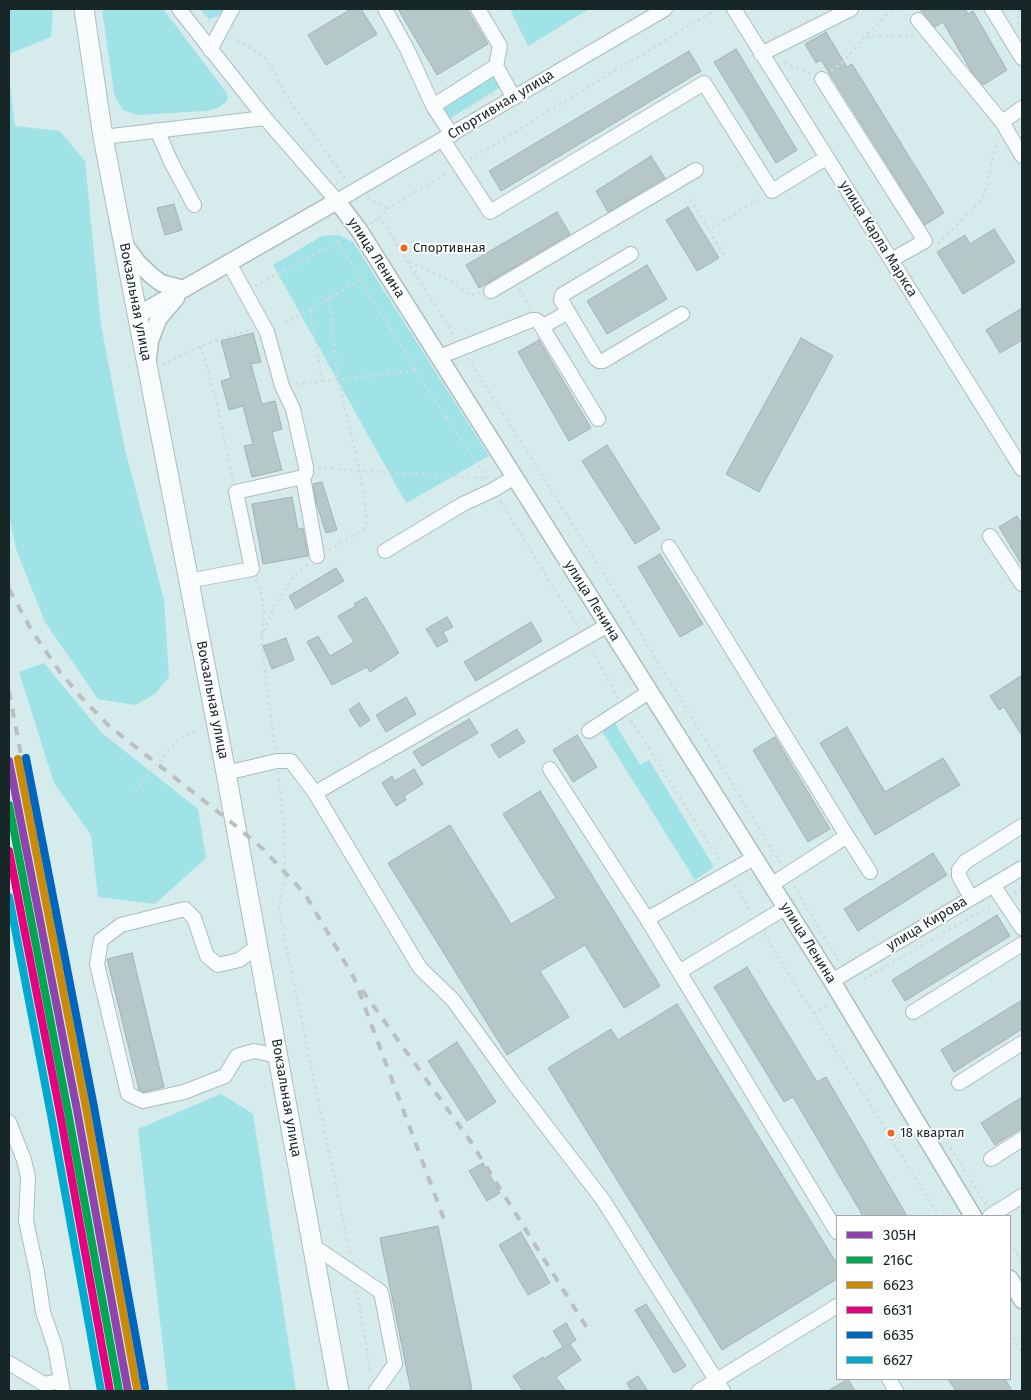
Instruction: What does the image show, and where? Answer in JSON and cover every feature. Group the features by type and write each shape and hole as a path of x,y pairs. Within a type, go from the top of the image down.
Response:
{"highway":[{"name":"Вокзальная улица","path":"84,9 103,137 226,773 339,1391"}],"main road":[{"path":"138,315 337,201"},
{"name":"улица Ленина","path":"337,201 360,230 785,908 839,977 971,1215"},
{"path":"123,242 138,263 161,283 184,289"},
{"path":"147,362 150,341 159,318 184,289"},
{"path":"1011,1281 1022,1300"}],"street":[{"name":"улица Ленина","path":"179,9 265,118 337,201"},
{"path":"210,50 232,9"},
{"path":"386,9 407,49 460,165 490,212 704,83 772,191 826,158"},
{"path":"478,9 500,46 496,66 514,98"},
{"name":"Спортивная улица","path":"337,201 665,9"},
{"name":"улица Карла Маркса","path":"734,9 1022,469"},
{"path":"761,54 851,9"},
{"path":"992,9 1022,58"},
{"path":"918,20 1002,122 1022,156"},
{"path":"433,106 496,66"},
{"path":"822,79 924,241 891,260"},
{"path":"1002,122 1022,108"},
{"path":"103,137 265,118"},
{"path":"157,130 171,162 194,205"},
{"path":"491,291 696,170"},
{"path":"630,254 562,295 561,300 596,359 603,361 682,314"},
{"path":"229,263 267,332 282,386 293,410 305,472 317,556"},
{"path":"539,324 568,312"},
{"path":"439,357 532,320 539,324 598,419"},
{"path":"188,581 252,569 236,492 305,472"},
{"path":"385,551 464,504 515,477"},
{"path":"990,536 1022,584"},
{"path":"669,547 870,872"},
{"path":"315,794 608,625"},
{"path":"589,731 649,692"},
{"path":"226,773 277,761 291,761 315,794 420,968 453,1000 602,1200 719,1386"},
{"path":"550,769 647,919 836,1230"},
{"path":"971,898 959,876 959,870 965,862 1022,826"},
{"path":"771,885 847,836"},
{"path":"647,919 754,858"},
{"name":"улица Кирова","path":"839,977 1022,868"},
{"path":"994,885 1022,928"},
{"path":"679,972 785,908"},
{"path":"258,946 239,960 218,965 207,956 194,918 185,909 121,925 101,940 97,964 128,1094 143,1101 184,1092 225,1076 237,1056 254,1051 278,1056"},
{"path":"913,1012 1022,944"},
{"path":"959,1083 1022,1043"},
{"path":"9,1122 24,1160 28,1177 26,1222 37,1272 43,1312 55,1347 62,1386 44,1384 9,1363"},
{"path":"991,1159 1022,1139"},
{"path":"994,1215 1022,1196"},
{"path":"312,1244 381,1292 395,1364 374,1387"},
{"path":"699,1391 719,1386 836,1307"},
{"path":"890,1380 896,1391"}],"path":[{"path":"200,9 208,21 267,60 293,106 355,192 387,210"},
{"path":"717,9 387,210 380,217 609,582 787,874 839,977"},
{"path":"761,54 822,79 845,60 864,37 893,9"},
{"path":"864,37 905,35 936,40"},
{"path":"937,245 983,199 1002,122"},
{"path":"709,230 764,196"},
{"path":"690,198 724,255"},
{"path":"408,262 448,279 470,295 491,291"},
{"path":"512,279 539,324"},
{"path":"285,323 361,280"},
{"path":"260,640 274,607 294,576 317,556 364,528 367,522 360,471 338,380 329,298"},
{"path":"310,309 322,381"},
{"path":"201,346 217,403 236,492"},
{"path":"282,386 416,370"},
{"path":"305,472 360,471 486,478"},
{"path":"252,569 262,596 264,615 260,640 284,827 284,871 279,910 354,1272 374,1387"},
{"path":"136,792 178,739 196,730"},
{"path":"859,982 1022,888"},
{"path":"936,1124 991,1215"},
{"path":"1011,1244 1022,1262"},
{"path":"1011,1334 1022,1352"}],"shaded area":[{"path":"9,9 53,9 51,37 9,54"},
{"path":"102,9 163,9 226,92 228,97 226,102 218,108 205,111 137,115 123,110 114,93"},
{"path":"200,9 226,9 221,15 209,19"},
{"path":"510,9 589,9 528,46"},
{"path":"489,76 495,76 502,86 446,121 440,112 442,105"},
{"path":"9,78 15,126 60,131 85,161 101,325 124,445 164,600 169,677 155,694 135,705 98,699 45,622 16,549 9,514"},
{"path":"339,235 353,242 489,456 406,503 273,265 322,236"},
{"path":"44,663 102,733 198,809 206,858 155,904 98,897 91,835 54,783 19,672"},
{"path":"613,720 640,765 649,760 714,867 695,880 600,728"},
{"path":"221,1094 253,1114 296,1391 168,1391 138,1129"}],"building":[{"path":"351,9 361,9 377,34 326,65 308,35"},
{"path":"398,9 467,9 488,44 437,75"},
{"path":"919,9 965,9 968,14 973,11 1007,70 983,85 971,71 943,22 935,27"},
{"path":"826,32 847,67 852,64 944,213 925,225 821,60 816,63 805,44"},
{"path":"736,49 797,150 776,163 714,62"},
{"path":"689,51 701,71 501,191 489,171"},
{"path":"651,156 665,178 608,212 596,191"},
{"path":"174,204 182,230 165,235 157,208"},
{"path":"688,207 719,258 697,271 666,220"},
{"path":"557,212 570,234 479,288 466,265"},
{"path":"994,229 1015,262 963,294 937,252 965,235 970,244"},
{"path":"647,265 667,299 607,334 587,301"},
{"path":"1022,308 1022,340 1000,353 986,330"},
{"path":"253,333 261,362 251,364 262,404 275,401 282,429 272,432 282,470 252,477 244,446 253,444 243,406 229,410 221,381 231,378 221,341"},
{"path":"801,338 833,356 759,492 726,474"},
{"path":"539,340 591,428 569,441 518,352"},
{"path":"607,445 660,529 635,544 582,461"},
{"path":"322,482 337,530 326,533 316,502 313,484"},
{"path":"292,497 298,529 303,528 308,556 263,564 252,504"},
{"path":"1017,516 1022,524 1022,565 999,527"},
{"path":"660,554 703,624 680,637 638,567"},
{"path":"336,568 344,581 296,609 289,596"},
{"path":"366,597 399,653 370,672 367,667 332,685 307,642 318,636 330,656 354,642 338,616 356,606 354,604"},
{"path":"447,617 453,627 443,632 448,641 437,647 426,629"},
{"path":"531,622 542,641 476,681 464,662"},
{"path":"286,638 294,660 272,669 263,646"},
{"path":"1022,675 1022,736 1004,707 999,710 990,696"},
{"path":"406,697 416,714 386,732 376,715"},
{"path":"359,703 370,720 360,727 349,710"},
{"path":"469,719 478,733 422,766 413,752"},
{"path":"847,727 885,792 943,758 960,785 875,835 820,743"},
{"path":"517,729 525,742 499,758 491,745"},
{"path":"577,735 597,767 573,782 553,750"},
{"path":"775,737 830,829 808,842 753,750"},
{"path":"414,769 423,784 404,796 406,800 396,806 382,783 392,776 395,781"},
{"path":"540,791 660,986 624,1008 585,945 540,971 569,1017 507,1055 388,863 450,825 511,924 556,898 503,814"},
{"path":"933,853 947,875 858,931 844,909"},
{"path":"997,915 1010,936 905,1001 892,980"},
{"path":"132,953 164,1087 144,1092 139,1090 107,959"},
{"path":"747,967 817,1082 826,1077 906,1215 862,1215 793,1097 784,1102 714,987"},
{"path":"1022,1000 1022,1029 954,1072 941,1050"},
{"path":"677,1004 836,1262 836,1280 722,1350 548,1068 611,1029 618,1040"},
{"path":"457,1042 496,1102 467,1121 428,1061"},
{"path":"1022,1097 1022,1128 995,1145 981,1123"},
{"path":"483,1163 500,1193 487,1201 469,1171"},
{"path":"438,1226 472,1389 461,1391 411,1391 380,1238"},
{"path":"521,1232 550,1283 528,1295 499,1245"},
{"path":"646,1304 686,1366 674,1373 635,1310"},
{"path":"566,1323 576,1340 570,1344 581,1360 556,1377 566,1391 523,1391 513,1376 563,1347 553,1331"},
{"path":"638,1376 648,1391 631,1391 627,1383"},
{"path":"849,1380 855,1391 828,1391"},
{"path":"949,1380 1006,1380 1012,1391 956,1391"}],"railway":[{"path":"9,589 32,631 60,672 109,726 263,849 305,894 354,978 445,1222"},
{"path":"9,691 40,856"},
{"path":"362,990 471,1142 587,1328"}],"transit line":[{"name":"6635","path":"26,758 94,1107 145,1388"},
{"name":"6623","path":"18,759 86,1108 137,1389"},
{"name":"305Н","path":"9,761 77,1110 128,1391"},
{"name":"216С","path":"9,805 119,1391"},
{"name":"6631","path":"9,851 60,1113 110,1391"},
{"name":"6627","path":"9,897 101,1391"}],"place":[{"name":"Спортивная","path":"404,248"},
{"name":"18 квартал","path":"891,1133"}]}
